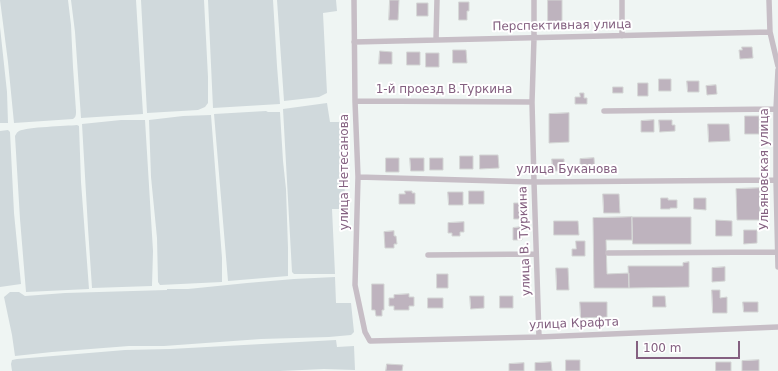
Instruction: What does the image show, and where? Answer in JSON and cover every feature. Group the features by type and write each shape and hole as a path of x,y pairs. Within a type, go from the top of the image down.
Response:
{"street":[{"name":"улица Нетесанова","path":"354,0 355,101 358,177 355,285 366,332 370,341"},
{"path":"436,40 437,0"},
{"name":"улица В. Туркина","path":"534,0 532,102 539,337"},
{"path":"622,0 622,36"},
{"path":"769,0 770,32 778,66"},
{"name":"Перспективная улица","path":"354,42 770,32"},
{"name":"Ульяновская улица","path":"778,70 776,109 778,267"},
{"name":"1-й проезд В.Туркина","path":"355,101 532,102"},
{"path":"604,111 776,109"},
{"name":"улица Буканова","path":"358,177 534,182 776,180"},
{"path":"608,253 777,252"},
{"path":"428,255 536,254"},
{"name":"улица Крафта","path":"370,341 539,337 778,327"}],"shaded area":[{"path":"0,0 68,0 76,111 76,116 73,119 14,123"},
{"path":"71,0 136,0 143,114 81,118 75,32"},
{"path":"141,0 204,0 208,77 208,103 205,107 198,110 147,113"},
{"path":"208,0 273,0 280,104 213,108"},
{"path":"277,0 336,0 337,11 323,13 327,93 319,97 284,101"},
{"path":"0,27 7,92 8,123 0,123"},
{"path":"327,103 330,122 340,122 346,209 332,209 335,274 294,274 292,272 283,109"},
{"path":"266,111 280,112 286,189 288,276 228,281 214,114"},
{"path":"211,115 222,258 222,282 160,285 158,282 157,238 151,177 149,120 183,116"},
{"path":"121,120 145,120 153,251 152,286 92,288 82,124"},
{"path":"79,126 81,182 89,289 26,292 15,136 18,132 23,130"},
{"path":"8,130 10,132 14,213 21,284 0,287 0,131"},
{"path":"335,277 336,303 351,303 354,332 351,335 261,339 164,346 129,346 15,356 4,297 10,292 19,292 25,296 65,293 167,290"},
{"path":"336,340 337,347 354,346 355,370 12,371 11,364 12,360 17,359 125,350"}],"building":[{"path":"390,0 399,0 398,20 389,20"},
{"path":"548,0 562,0 562,22 548,22"},
{"path":"459,2 469,2 467,20 459,20"},
{"path":"417,3 428,3 428,16 417,16"},
{"path":"742,47 752,47 753,58 740,59 739,50 742,50"},
{"path":"453,50 466,50 467,63 453,63"},
{"path":"380,51 392,52 392,64 379,64"},
{"path":"407,52 420,52 420,65 407,65"},
{"path":"426,53 439,53 439,67 426,67"},
{"path":"659,79 671,79 671,91 659,91"},
{"path":"687,81 699,81 699,92 688,92"},
{"path":"638,83 648,83 648,96 638,96"},
{"path":"716,85 717,94 707,95 706,86"},
{"path":"613,87 623,87 623,93 613,93"},
{"path":"580,93 584,93 584,98 587,98 587,104 575,104 575,97 580,97"},
{"path":"569,113 569,142 549,143 549,114"},
{"path":"745,116 759,116 759,134 745,134"},
{"path":"654,120 654,132 641,132 641,121"},
{"path":"659,120 672,120 672,125 675,125 675,131 660,132"},
{"path":"708,124 729,124 730,141 709,142"},
{"path":"480,155 498,155 499,168 480,169"},
{"path":"460,156 473,156 473,169 460,169"},
{"path":"386,158 399,158 399,172 386,172"},
{"path":"410,158 424,158 424,171 411,171"},
{"path":"430,158 443,158 443,170 430,170"},
{"path":"594,158 595,173 580,173 580,159"},
{"path":"552,159 564,159 564,171 553,171"},
{"path":"760,188 760,220 737,220 736,189"},
{"path":"405,191 412,191 412,193 415,193 415,204 399,204 399,194 405,194"},
{"path":"469,191 484,191 484,204 469,204"},
{"path":"448,192 463,192 463,205 449,205"},
{"path":"603,194 619,194 620,213 604,213"},
{"path":"661,198 677,200 677,208 661,209"},
{"path":"694,198 706,198 706,210 694,209"},
{"path":"514,203 522,203 522,219 514,219"},
{"path":"632,217 691,217 691,244 633,244"},
{"path":"632,217 632,240 606,240 607,274 629,273 629,288 594,288 593,218"},
{"path":"716,220 732,221 732,236 716,236"},
{"path":"554,221 578,221 579,235 554,235"},
{"path":"464,222 464,232 460,232 460,236 452,236 452,233 448,233 448,223"},
{"path":"521,227 522,240 513,240 513,228"},
{"path":"744,230 757,230 757,243 744,244"},
{"path":"394,231 397,244 394,244 394,248 385,248 384,232"},
{"path":"576,241 585,241 585,256 572,256 572,249 576,249"},
{"path":"689,262 689,287 629,288 628,266 683,266 683,263"},
{"path":"725,267 725,281 712,282 712,268"},
{"path":"556,268 568,268 569,290 557,290"},
{"path":"437,274 448,274 448,288 437,288"},
{"path":"372,284 384,284 384,310 382,310 382,316 376,316 375,310 372,310"},
{"path":"712,290 720,290 720,298 727,297 727,313 713,313"},
{"path":"409,294 409,297 414,297 414,306 409,306 409,310 394,310 394,306 389,306 389,298 394,298 394,295"},
{"path":"470,296 484,296 484,308 471,309"},
{"path":"500,296 513,296 513,308 500,308"},
{"path":"653,296 665,296 666,307 653,307"},
{"path":"428,298 443,298 443,308 428,308"},
{"path":"580,302 607,302 607,317 581,318"},
{"path":"743,302 758,302 758,312 744,312"},
{"path":"566,360 580,360 580,371 566,371"},
{"path":"759,360 759,371 742,371 742,361"},
{"path":"551,362 552,371 535,371 535,363"},
{"path":"716,362 731,362 731,371 716,371"},
{"path":"524,363 524,371 509,371 509,364"},
{"path":"387,364 403,365 402,371 386,371"}]}
